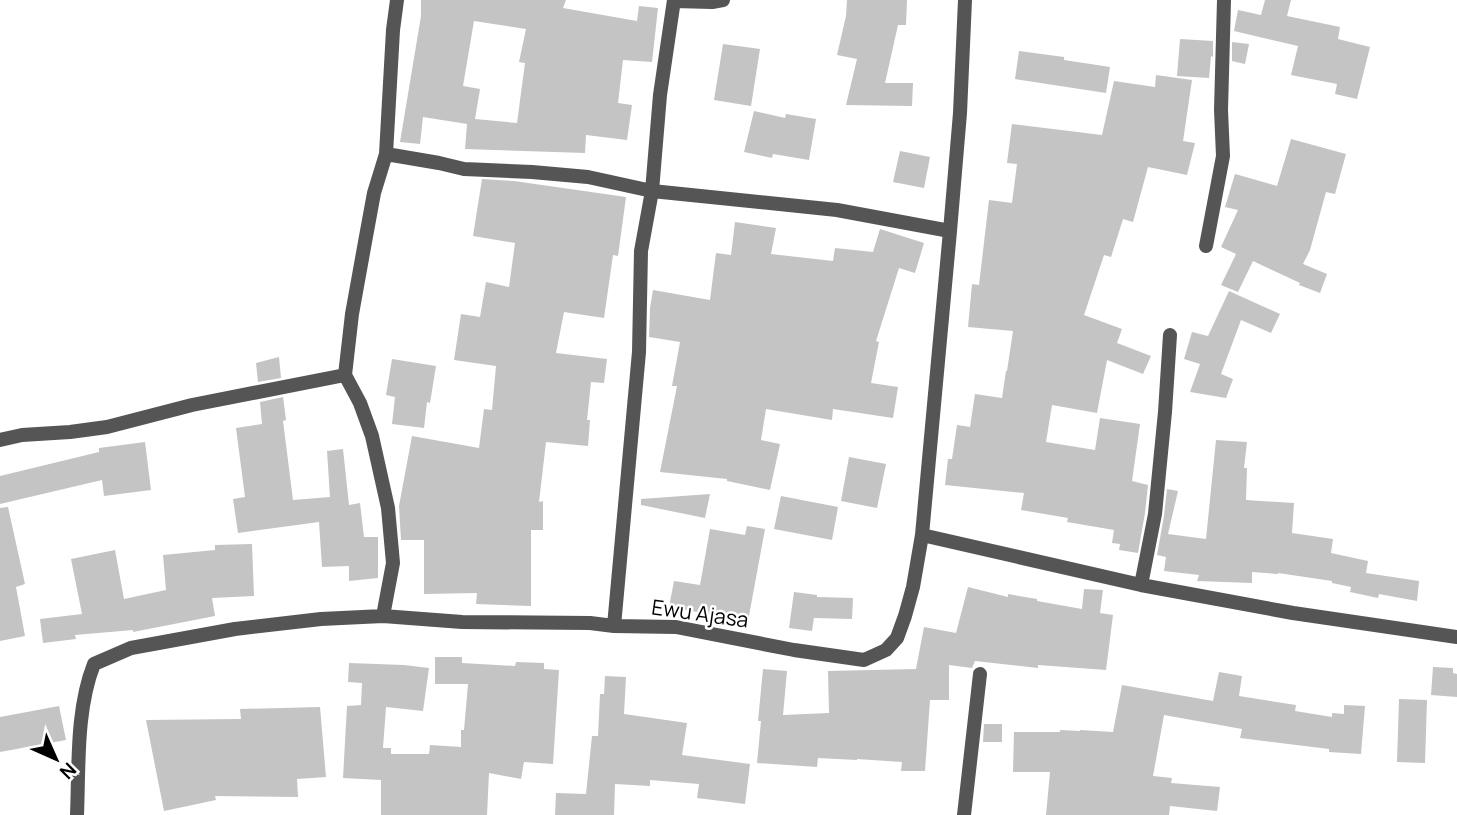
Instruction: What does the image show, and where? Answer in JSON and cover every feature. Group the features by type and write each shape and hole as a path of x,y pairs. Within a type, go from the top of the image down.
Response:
{"street":[{"path":"383,615 393,563 388,508 372,436 360,402 345,375 352,314 374,193 386,155 397,0"},
{"path":"614,626 639,352 641,251 652,191 660,95 674,0 723,0"},
{"name":"Ewu Ajasa","path":"77,815 82,705 87,681 94,664 131,648 235,629 383,615 462,622 676,627 794,650 864,660 886,650 897,638 913,587 922,535 960,113 965,0"},
{"path":"1206,246 1223,156 1221,110 1224,0"},
{"path":"386,155 464,169 589,177 652,191 837,210 950,232"},
{"path":"1141,585 1155,514 1170,335"},
{"path":"0,440 22,435 107,426 192,405 345,375"},
{"path":"922,535 1141,585 1293,613 1457,637"},
{"path":"964,815 980,674"}],"building":[{"path":"421,0 566,0 563,8 637,21 639,6 658,8 652,62 623,60 618,103 632,105 627,140 586,135 585,153 465,149 467,124 423,117 420,144 400,142 421,16","holes":["474,21 526,29 519,62 525,63 517,123 475,119 480,89 463,86"]},
{"path":"847,0 907,0 906,25 898,25 885,83 913,83 912,106 846,105 857,59 837,55"},
{"path":"1265,0 1291,0 1287,16 1340,27 1338,39 1370,47 1357,99 1335,94 1337,84 1291,75 1298,46 1234,31 1238,10 1261,15"},
{"path":"1180,39 1213,41 1209,78 1177,76"},
{"path":"1232,42 1249,44 1245,64 1232,61"},
{"path":"723,44 760,49 751,106 714,100"},
{"path":"1019,51 1110,67 1106,93 1015,79"},
{"path":"1156,75 1192,80 1183,141 1195,143 1187,175 1148,167 1133,222 1123,219 1111,257 1104,255 1084,315 1122,329 1117,343 1151,356 1143,374 1107,360 1097,413 1052,405 1046,442 1095,450 1100,418 1140,424 1132,481 1148,485 1138,553 1119,550 1120,544 1112,543 1114,530 1021,510 1024,493 945,485 948,459 952,459 957,425 970,427 975,394 1002,398 1013,331 968,327 972,284 979,285 989,200 1012,203 1017,164 1007,163 1012,124 1102,135 1114,81 1155,87"},
{"path":"754,111 785,118 786,114 816,119 809,160 773,154 772,158 744,152"},
{"path":"1291,139 1346,154 1335,194 1326,192 1310,250 1303,264 1327,274 1320,293 1253,261 1238,292 1221,285 1236,254 1221,247 1238,210 1225,207 1235,174 1277,186"},
{"path":"900,151 930,157 924,188 893,182"},
{"path":"482,179 626,197 618,256 613,255 604,318 564,312 556,353 607,359 604,383 591,382 587,420 590,420 588,446 546,442 539,502 543,501 543,530 531,530 531,606 476,604 477,593 424,594 424,540 401,540 399,506 412,436 479,448 484,409 492,410 496,366 454,360 461,314 480,317 486,282 509,287 515,243 473,236"},
{"path":"735,222 776,228 771,254 833,261 835,248 873,252 880,229 924,243 915,273 899,268 876,341 879,342 871,383 898,387 893,418 833,409 832,420 766,409 761,440 780,444 770,490 727,479 660,472 677,386 672,386 680,342 649,337 653,290 710,300 716,253 731,255"},
{"path":"1229,291 1280,314 1271,333 1241,320 1221,374 1233,379 1226,398 1190,392 1200,364 1184,359 1192,332 1208,336"},
{"path":"279,357 281,378 258,382 256,363"},
{"path":"392,359 436,366 424,428 392,424 395,397 386,395"},
{"path":"283,397 286,420 283,421 293,500 330,497 327,451 343,449 349,505 360,503 364,537 378,537 378,578 349,581 349,566 322,567 319,522 238,533 233,499 245,497 236,428 262,424 260,402"},
{"path":"1216,440 1247,442 1244,468 1247,468 1246,500 1294,503 1292,533 1333,539 1331,553 1368,561 1366,573 1419,581 1417,601 1379,594 1378,598 1350,592 1351,587 1332,581 1278,573 1252,572 1252,583 1197,581 1199,575 1164,571 1166,557 1157,555 1167,489 1178,491 1168,534 1206,539"},
{"path":"145,442 151,490 104,496 102,480 0,504 0,476 99,452 99,448"},
{"path":"849,457 886,464 877,508 841,501"},
{"path":"710,494 705,518 641,505 641,499"},
{"path":"781,496 838,507 832,540 774,529"},
{"path":"8,507 25,584 16,587 25,636 0,641 0,508"},
{"path":"747,526 765,529 748,621 669,607 674,581 700,585 710,529 745,535"},
{"path":"252,544 254,596 212,598 215,616 133,632 75,635 76,639 43,643 40,619 82,614 71,559 115,550 124,599 166,590 163,555 215,550 215,545"},
{"path":"968,587 1008,597 1008,594 1082,609 1084,589 1103,590 1100,613 1113,615 1106,670 1038,665 1038,668 975,661 972,668 949,665 949,700 930,700 925,771 901,771 902,762 857,759 818,758 817,767 757,763 763,669 787,671 783,715 829,713 828,671 916,669 924,627 956,633"},
{"path":"794,592 817,597 853,598 852,619 814,618 812,631 789,628"},
{"path":"435,657 462,657 462,663 515,666 516,662 544,663 544,669 559,670 553,764 524,762 521,779 489,773 487,815 381,815 381,780 343,778 347,706 361,705 362,683 348,682 349,663 429,668 423,711 386,707 383,748 391,748 391,754 429,754 430,745 461,747 468,684 435,684"},
{"path":"1433,667 1453,668 1453,673 1457,674 1457,697 1431,695"},
{"path":"1219,672 1242,676 1239,696 1296,705 1295,711 1332,717 1332,713 1344,714 1344,705 1365,706 1361,754 1329,752 1329,749 1240,738 1242,729 1164,715 1153,776 1172,778 1171,783 1220,787 1217,811 1170,806 1169,815 1046,815 1050,772 1013,772 1014,732 1113,732 1122,685 1213,701"},
{"path":"605,676 626,677 624,714 687,723 682,755 750,764 745,804 697,798 699,784 650,780 650,786 615,784 614,815 555,815 556,793 586,794 592,736 598,736 600,694 604,694"},
{"path":"1399,699 1427,700 1425,763 1397,762"},
{"path":"59,706 66,740 0,752 0,717"},
{"path":"320,707 326,777 297,779 298,797 215,796 216,800 164,811 146,720 241,719 240,709"},
{"path":"984,724 1002,724 1002,742 983,742"}]}
